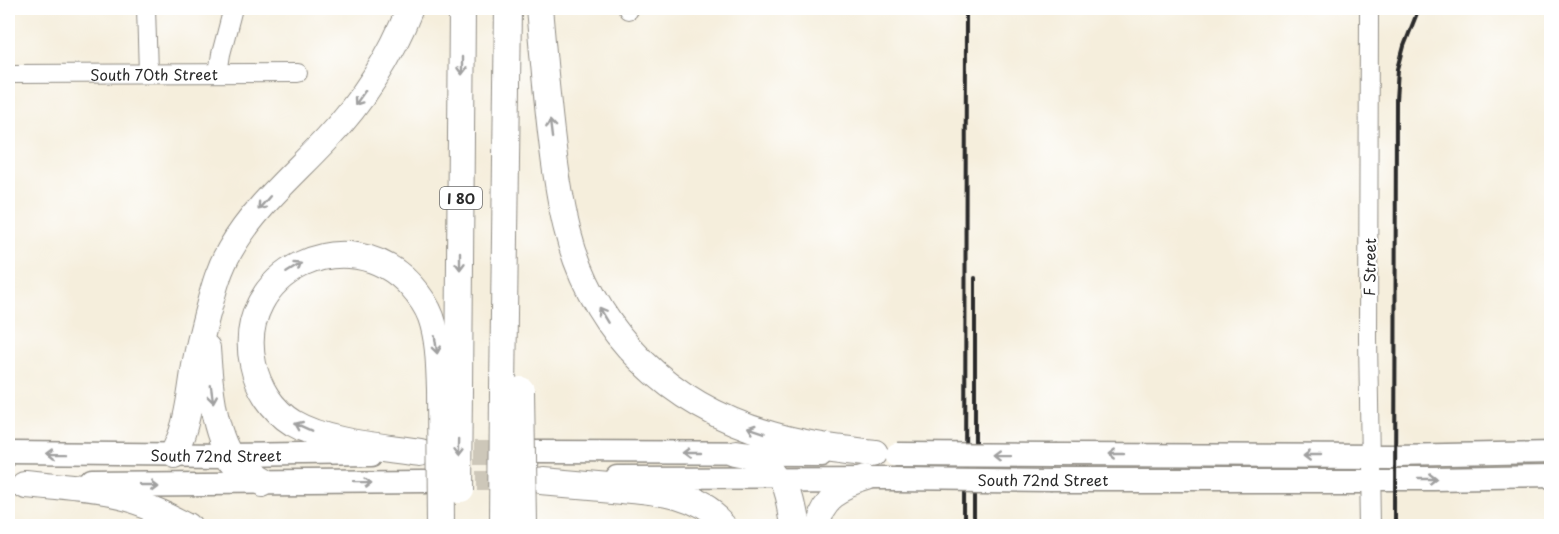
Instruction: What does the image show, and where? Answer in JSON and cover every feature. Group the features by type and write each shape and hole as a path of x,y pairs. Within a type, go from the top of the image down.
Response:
{"highway":[{"path":"173,455 183,432 198,346 219,273 229,252 266,201 324,142 358,102 391,48 410,8"},
{"name":"I 80","path":"457,526 449,389 462,8"},
{"path":"508,8 512,390 524,526"},
{"path":"539,8 549,113 566,228 583,277 617,335 650,368 685,396 728,419 791,440 837,449 886,453"},
{"path":"423,452 333,438 298,425 282,415 265,395 254,370 251,340 255,319 274,284 290,270 324,256 345,254 375,260 402,276 426,306 434,331 438,359 449,389 441,526"},
{"path":"207,315 209,374 220,431 229,455 249,476 262,483"},
{"path":"502,526 512,390"},
{"path":"736,453 755,457 773,469 785,489 793,526"},
{"path":"815,526 822,507 835,491 847,484 868,478"},
{"path":"538,481 642,490 673,496 700,506 725,526"},
{"path":"16,485 100,493 127,499 167,513 191,526"}],"main road":[{"name":"South 72nd Street","path":"8,453 229,455 423,452"},
{"name":"South 72nd Street","path":"535,452 1370,456 1551,453"},
{"name":"South 72nd Street","path":"538,481 651,478 1056,480 1551,478"},
{"name":"South 72nd Street","path":"16,485 425,481"}],"street":[{"path":"146,8 148,73"},
{"path":"218,73 233,8"},
{"name":"F Street","path":"1369,8 1368,339 1371,526"},
{"name":"South 70th Street","path":"8,74 298,73"}],"tunnel":[{"path":"441,452 519,452"},
{"path":"442,481 520,481"}],"railway":[{"path":"965,526 966,8"},
{"path":"1395,526 1396,100 1398,69 1404,46 1419,8"},
{"path":"975,278 975,526"}]}
